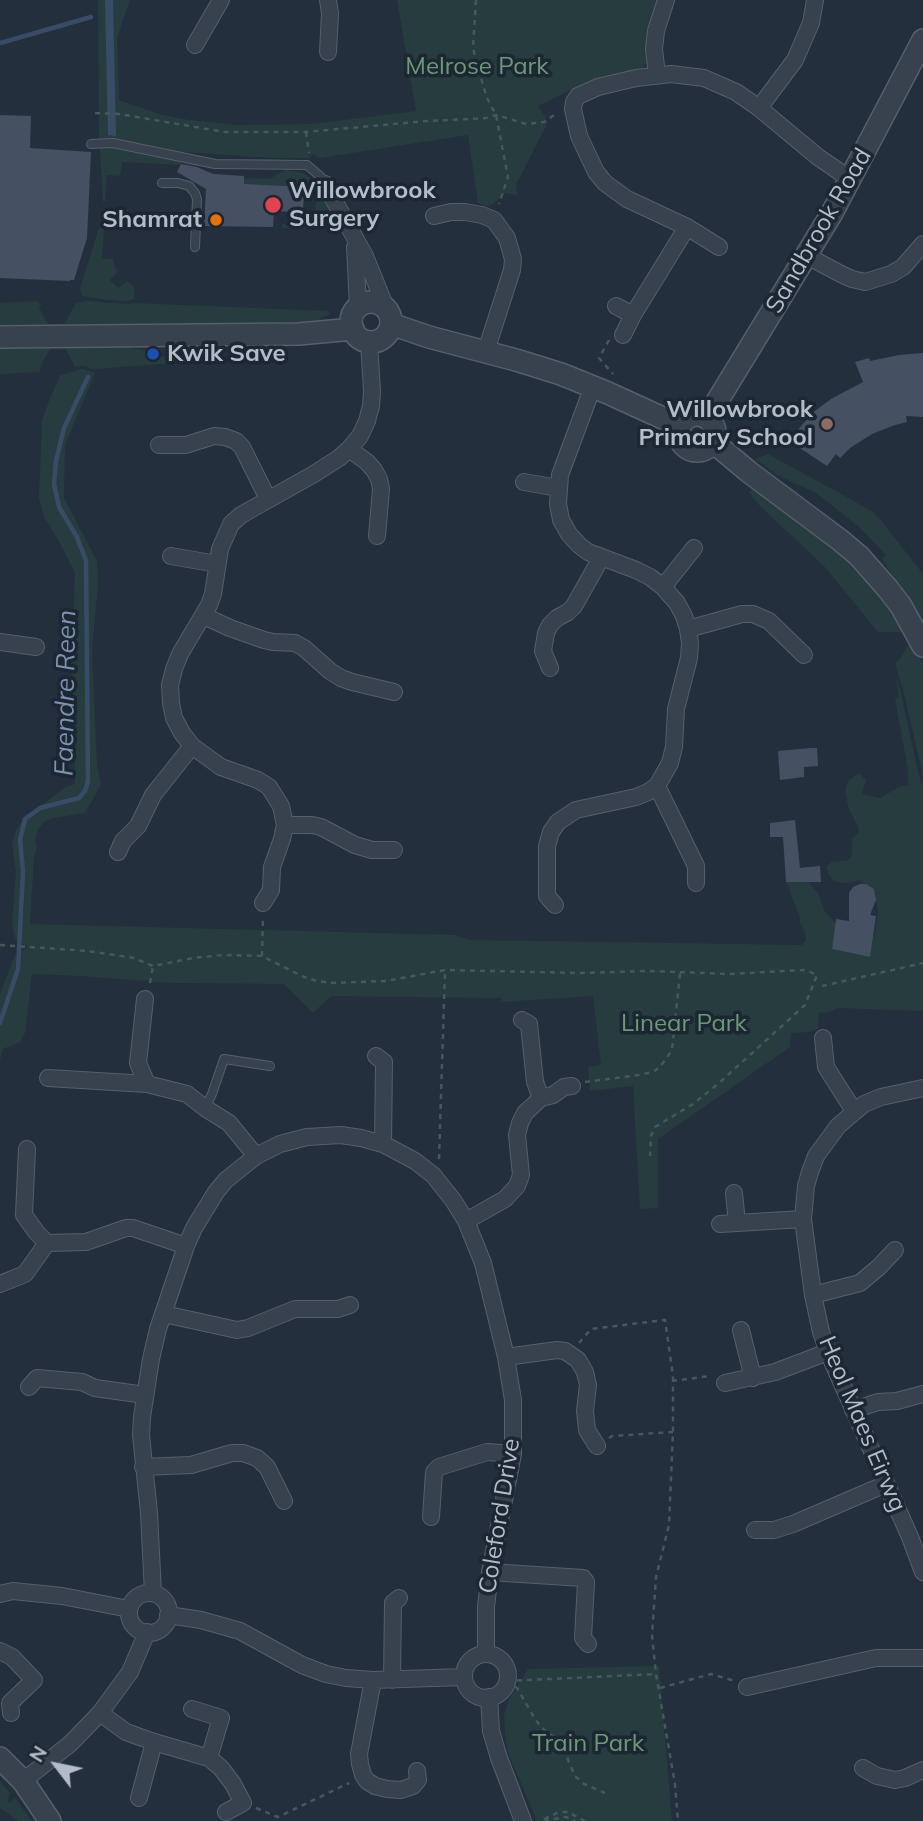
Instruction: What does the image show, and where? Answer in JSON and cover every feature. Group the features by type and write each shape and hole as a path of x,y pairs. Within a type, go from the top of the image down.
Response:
{"street":[{"path":"195,45 220,0"},
{"path":"328,0 328,52"},
{"path":"657,75 654,49 656,31 666,0"},
{"path":"760,108 799,52 811,23 816,0"},
{"name":"Sandbrook Road","path":"707,418 807,256 923,40"},
{"path":"719,247 687,227 627,199 605,183 596,172 579,136 574,102 578,96 598,87 657,75 704,78 736,92 760,108 818,157 850,179"},
{"path":"0,337 299,334 361,335 381,339 386,335 388,316 365,256 325,184"},
{"path":"434,216 451,212 482,215 494,220 507,238 513,259 512,271 486,351"},
{"path":"623,335 687,227"},
{"path":"263,903 271,890 272,867 285,825 281,806 269,787 258,780 221,767 192,746 174,718 170,685 180,654 204,616 213,594 224,537 232,524 241,514 314,474 349,449 360,436 367,421 372,391 361,335 352,317 358,306 356,252 352,234"},
{"path":"807,256 852,279 865,282 903,267 923,244"},
{"path":"358,306 375,302 388,316 429,337 561,374 680,426"},
{"path":"616,306 633,315"},
{"path":"555,905 547,896 547,846 551,832 558,822 576,810 636,797 657,786 670,763 674,747 676,709 689,658 690,643 684,616 663,587 636,570 601,558 579,545 561,520 558,504 560,475 601,390"},
{"path":"692,415 707,418 714,426 713,442 698,451 687,448 680,438 680,426 692,415"},
{"path":"159,445 186,445 214,436 236,441 242,447 268,499"},
{"path":"713,442 859,556 901,606 923,646"},
{"path":"349,449 367,462 379,479 381,489 377,536"},
{"path":"524,482 558,488"},
{"path":"663,587 694,548"},
{"path":"171,556 217,564"},
{"path":"551,668 544,650 546,633 557,618 574,606 601,558"},
{"path":"688,629 742,614 753,614 769,621 804,655"},
{"path":"204,616 264,640 295,643 341,678 394,692"},
{"path":"0,642 36,647"},
{"path":"118,852 123,841 138,826 153,795 192,746"},
{"path":"657,786 696,866 696,883"},
{"path":"285,825 321,827 355,845 372,850 394,850"},
{"path":"145,999 138,1063 147,1084"},
{"path":"522,1020 529,1024 535,1082 541,1098"},
{"path":"822,1038 826,1067 854,1111"},
{"path":"376,1056 384,1062 383,1144"},
{"path":"48,1078 147,1084 187,1094 229,1123 256,1156"},
{"path":"466,1222 505,1199 517,1185 520,1175 517,1135 525,1113 541,1098 553,1096 564,1087 572,1086"},
{"name":"Heol Maes Eirwg","path":"923,1088 881,1097 864,1104 838,1126 816,1156 806,1186 803,1219 821,1332 919,1556 923,1572"},
{"name":"Coleford Drive","path":"153,1593 141,1435 145,1395 163,1314 194,1228 226,1180 256,1156 293,1140 326,1135 361,1138 383,1144 407,1156 433,1175 453,1200 466,1222 483,1263 506,1357 513,1401 513,1454 490,1572 486,1607 486,1654"},
{"path":"27,1149 24,1215 47,1243 86,1242 133,1228 186,1247"},
{"path":"734,1193 737,1223"},
{"path":"720,1224 803,1219"},
{"path":"0,1284 25,1275 47,1243"},
{"path":"813,1295 860,1283 895,1250"},
{"path":"163,1314 237,1330 295,1309 338,1309 350,1305"},
{"path":"741,1330 753,1378"},
{"path":"506,1357 557,1350 578,1360 588,1385 585,1411 587,1430 597,1446"},
{"path":"725,1383 775,1372 828,1352"},
{"path":"29,1387 37,1378 82,1382 95,1388 145,1395"},
{"path":"853,1410 878,1402 897,1401 923,1394"},
{"path":"431,1517 434,1472 439,1467 487,1452 513,1454"},
{"path":"144,1467 191,1465 232,1453 243,1453 257,1458 267,1467 284,1501"},
{"path":"755,1530 774,1530 793,1524 886,1484"},
{"path":"490,1572 583,1578 586,1582 583,1639 588,1644"},
{"path":"0,1594 13,1591 130,1609"},
{"path":"146,1593 153,1593 167,1604 167,1620 158,1630 147,1632 133,1625 130,1609 134,1599 146,1593"},
{"path":"392,1680 393,1603 399,1598"},
{"path":"168,1615 201,1620 240,1631 314,1671 346,1678 392,1680 464,1677"},
{"path":"23,1782 70,1744 100,1713 130,1672 147,1632"},
{"path":"0,1651 12,1657 34,1680 10,1703 11,1713"},
{"path":"486,1654 500,1659 507,1672 507,1681 502,1690 489,1697 474,1694 466,1685 464,1677 468,1663 473,1658 486,1654"},
{"path":"747,1687 876,1658 923,1658"},
{"path":"373,1680 359,1754 367,1781 387,1790 401,1790 414,1786 418,1780 417,1771"},
{"path":"489,1697 491,1731 523,1821"},
{"path":"192,1709 221,1718 209,1758"},
{"path":"100,1713 126,1732 209,1758 221,1768 243,1803 226,1812"},
{"path":"139,1798 154,1742"},
{"path":"0,1759 23,1782 50,1821"},
{"path":"863,1768 877,1776 895,1780 923,1770"}],"lane":[{"path":"91,144 113,143 215,164 307,165 325,184"},
{"path":"162,183 189,186 195,193 195,247"},
{"path":"205,1108 224,1059 270,1066"}],"path":[{"path":"476,0 472,46 487,98 496,115 508,177 494,220"},
{"path":"95,113 119,114 225,132 306,132 496,115 526,124 544,121 574,102"},
{"path":"306,132 310,155"},
{"path":"601,390 615,377 599,358 611,338 623,335"},
{"path":"262,956 263,903"},
{"path":"0,945 88,951 134,958 153,966 223,955 262,956 304,977 331,983 386,981 445,970 728,974 806,970 817,975 805,1005 718,1084 693,1104 655,1127 651,1136 650,1156"},
{"path":"822,986 923,964"},
{"path":"433,1175 439,1165 445,970"},
{"path":"572,1086 589,1081 639,1075 660,1068 672,1050 680,973"},
{"path":"570,1354 591,1329 665,1320 672,1381 673,1432 669,1525 656,1577 652,1635 656,1675 675,1784 678,1821"},
{"path":"672,1381 714,1376 725,1383"},
{"path":"597,1446 612,1436 673,1432"},
{"path":"659,1688 710,1674 730,1678 747,1687"},
{"path":"507,1681 656,1675"},
{"path":"507,1681 517,1688 534,1719 560,1741 575,1776 584,1784 605,1793"},
{"path":"243,1803 278,1817 352,1781 367,1781"},
{"path":"575,1821 566,1817 544,1819 559,1812 568,1812 585,1821"}],"green space":[{"name":"Melrose Park","path":"98,0 130,0 117,38 119,100 182,119 236,125 312,124 416,111 397,0 660,0 647,64 640,69 571,90 538,106 548,122 516,185 517,195 505,193 487,206 478,203 468,135 320,158 313,154 309,158 272,158 184,152 180,165 122,162 120,176 107,175 103,202 99,136"},
{"path":"286,170 303,173 314,181 304,200 305,187 254,185 242,226 244,178 269,179"},
{"path":"324,196 341,225 339,230 282,228 282,224 328,225 329,212 317,211 315,208 317,200"},
{"path":"99,228 104,228 102,259 113,259 118,272 110,280 118,288 127,281 135,288 134,299 107,300 83,296 81,293 80,288"},
{"path":"37,301 41,304 39,308 48,324 64,324 76,303 88,301 328,311 330,314 318,320 302,322 23,329 0,325 0,303"},
{"path":"0,344 110,344 147,351 147,356 203,358 201,361 95,369 75,367 65,348 50,349 39,372 0,374"},
{"name":"Linear Park","path":"83,369 95,373 65,445 64,498 97,561 98,583 92,651 97,765 101,785 85,813 45,821 38,829 30,924 454,935 471,940 802,945 806,940 805,932 786,882 808,882 818,893 825,912 836,924 832,949 870,957 878,911 874,889 860,881 834,881 828,874 827,866 832,862 848,860 852,855 852,839 859,830 848,806 845,790 849,780 859,773 866,780 862,794 880,798 908,785 908,770 895,699 899,696 895,675 923,787 923,1011 837,1008 819,1013 818,1029 791,1033 790,1047 658,1139 658,1208 640,1209 633,1086 590,1091 588,1067 601,1065 593,996 501,1002 501,998 331,996 313,1013 284,984 173,983 32,974 25,1033 20,1042 3,1049 0,1060 0,994 15,955 28,947 17,941 12,923 16,872 12,844 16,830 25,817 66,787 75,784 72,651 75,573 44,517 39,498 42,421 45,411 60,375"},
{"path":"768,454 872,511 884,524 923,574 923,627 882,558 886,555 858,526 816,493 777,475 755,459"},
{"path":"753,488 846,556 876,586 914,643 923,664 923,776 895,664 909,644 903,632 878,632 824,566 759,505 749,492"},
{"name":"Train Park","path":"659,1666 672,1821 537,1821 508,1753 505,1734 504,1715 509,1699 528,1669"},
{"path":"0,1781 10,1793 7,1800 10,1803 15,1798 32,1821 18,1821 0,1808"}],"water":[{"path":"105,0 113,0 116,136 108,135"}],"building":[{"path":"0,115 31,116 30,148 91,152 87,238 74,280 0,278"},
{"path":"181,164 213,174 244,176 244,184 305,187 303,208 294,208 294,212 274,211 273,227 204,226 206,189 177,172"},
{"path":"923,353 923,417 906,416 907,422 872,434 840,458 836,454 827,466 789,441 815,411 863,382 855,362 869,358 870,361"},
{"path":"817,748 818,766 804,767 804,777 780,780 778,751"},
{"path":"795,820 800,868 820,866 821,882 786,882 783,837 770,837 770,823"},
{"path":"860,884 874,889 876,900 870,915 876,916 870,957 832,949 836,919 849,921 849,893 853,887"}],"waterway":[{"name":"Faendre Reen","path":"0,43 91,17"},
{"name":"Faendre Reen","path":"0,1023 18,969 23,871 20,840 25,819 40,808 79,798 88,781 86,561 77,537 59,507 54,484 64,428 88,377"}],"place":[{"name":"Willowbrook Surgery","path":"273,205"},
{"name":"Shamrat","path":"216,220"},
{"name":"Kwik Save","path":"153,354"},
{"name":"Willowbrook Primary School","path":"827,424"}]}
